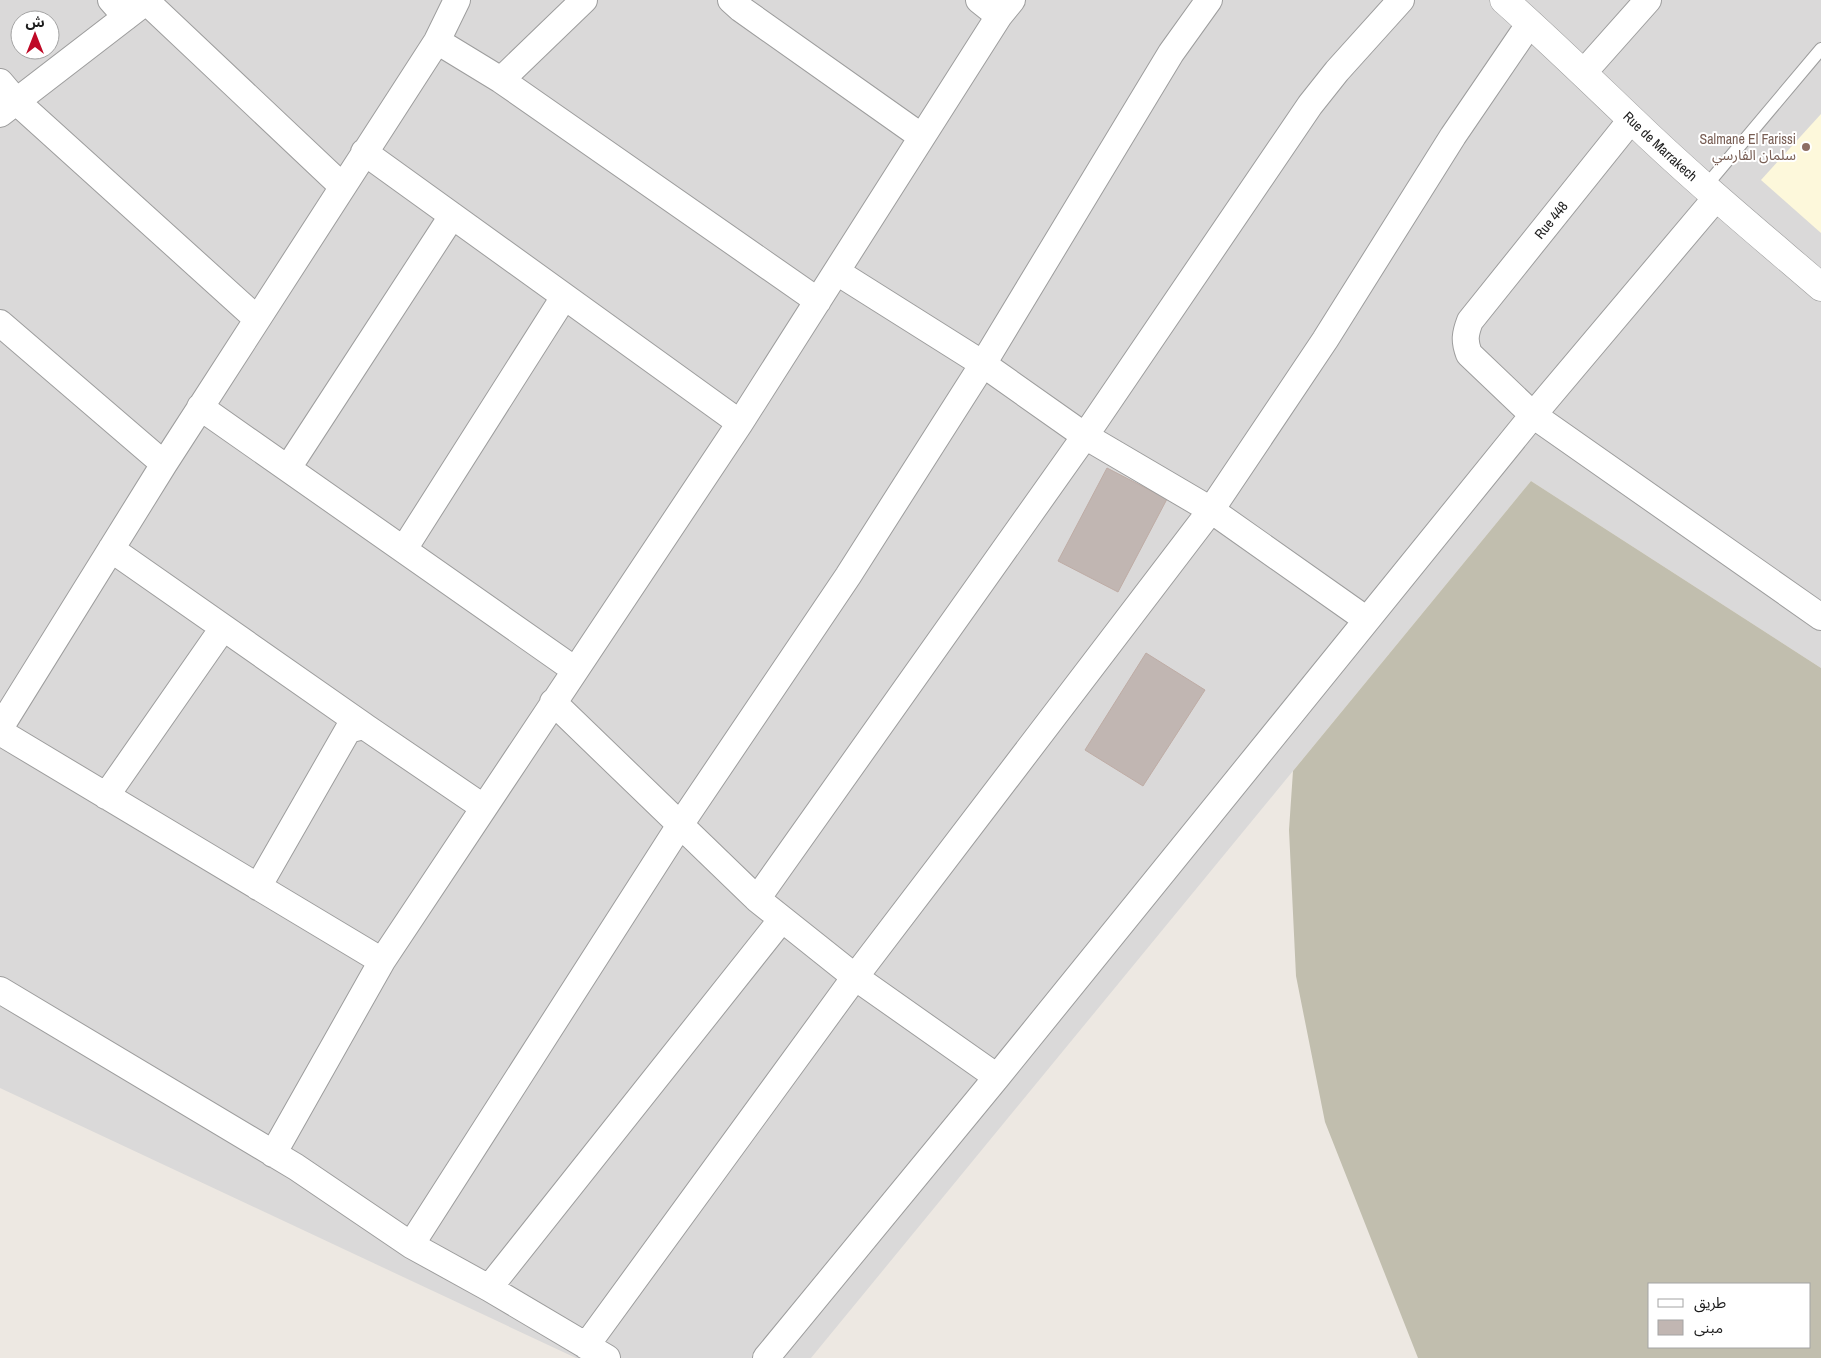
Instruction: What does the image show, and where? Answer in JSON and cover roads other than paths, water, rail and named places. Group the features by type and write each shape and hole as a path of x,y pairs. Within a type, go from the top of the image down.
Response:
{"street":[{"path":"382,961 106,796 0,730 256,318 437,41 457,0"},
{"path":"501,80 584,0"},
{"path":"731,0 922,138"},
{"path":"272,1154 382,961 740,423 1006,8 979,0"},
{"path":"411,1245 680,826 848,576 983,364 1171,53 1209,0"},
{"path":"757,900 1085,436 1310,105 1337,71 1401,0"},
{"name":"Rue de Marrakech","path":"1504,0 1584,72 1631,120 1710,192 1821,287"},
{"path":"1584,72 1648,0"},
{"path":"8,108 133,4 342,186"},
{"path":"0,990 296,1167 411,1245 489,1288 596,1352 855,977 1210,510 1325,340 1453,136 1530,23"},
{"path":"437,41 501,80 818,301"},
{"path":"0,82 8,108 256,318"},
{"name":"Rue 448","path":"1533,415 1469,354 1465,343 1465,333 1470,321 1631,120"},
{"path":"364,152 740,423"},
{"path":"766,1358 1368,620 1710,192"},
{"path":"288,468 452,216"},
{"path":"837,272 983,364 1085,436 1210,510 1368,620"},
{"path":"404,550 564,297"},
{"path":"0,323 164,464"},
{"path":"200,407 575,670"},
{"path":"1533,415 1821,617"},
{"path":"111,550 483,808"},
{"path":"106,796 223,628"},
{"path":"553,702 757,900 855,977 997,1077"},
{"path":"258,887 348,730 364,726"},
{"path":"489,1288 782,919"}],"lane":[{"path":"1710,192 1821,49"}],"place":[{"name":"Salmane El Farissi سلمان الفارسي","path":"1806,147"}]}
